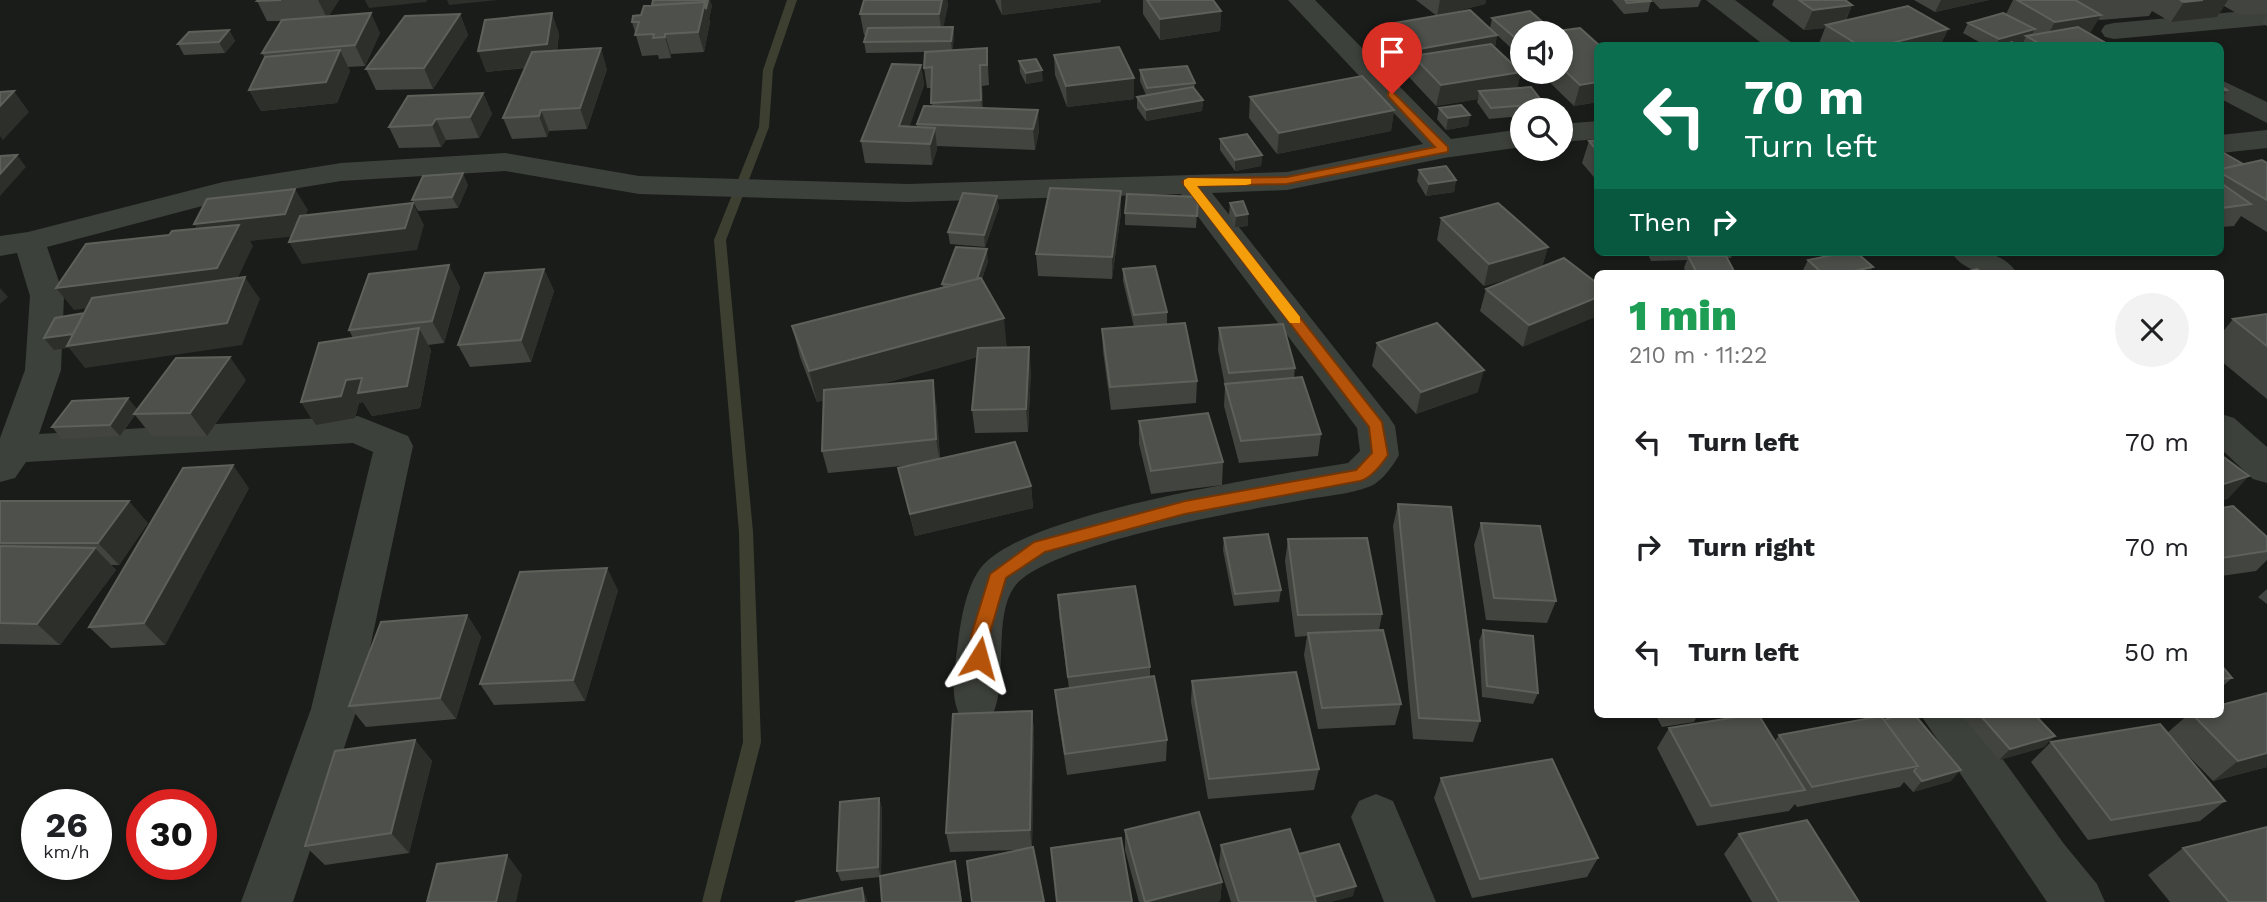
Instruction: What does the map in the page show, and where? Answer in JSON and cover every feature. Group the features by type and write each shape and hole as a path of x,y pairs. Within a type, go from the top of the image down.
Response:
{"street":[{"path":"1301,0 1444,149"},
{"path":"1719,0 1777,42"},
{"path":"2114,31 2267,17"},
{"path":"2090,18 2135,42"},
{"path":"2224,90 2267,114"},
{"path":"1573,132 1594,130"},
{"path":"2224,144 2267,139"},
{"path":"267,902 334,709 394,446 358,429 346,429 8,459 43,370 47,296 15,244 223,191 341,172 505,162 639,185 894,193 1287,181 1444,149 1510,140"},
{"path":"976,702 980,636 999,574 1040,547 1185,507 1360,475 1380,455 1376,426 1188,182"},
{"path":"1973,256 1995,270"},
{"path":"2224,430 2267,469"},
{"path":"1946,718 2046,861 2080,902"},
{"path":"1376,817 1410,902"}],"building":[{"path":"653,0 708,0 706,9 705,2 652,5"},
{"path":"864,0 942,0 939,14 860,14"},
{"path":"1147,0 1213,0 1221,11 1160,19"},
{"path":"1625,0 1650,0 1651,1 1627,3"},
{"path":"1799,0 1845,0 1852,5 1813,10"},
{"path":"2017,0 2075,0 2101,15 2055,22"},
{"path":"705,2 698,32 665,34 665,37 653,38 654,34 635,35 639,22 632,22 633,16 641,15 644,6"},
{"path":"1908,6 1948,29 1896,42 1854,42 1826,25"},
{"path":"1470,10 1497,35 1414,50 1399,36 1406,34 1395,23"},
{"path":"1530,11 1542,21 1510,21 1510,34 1492,18"},
{"path":"371,13 355,45 262,53 282,20"},
{"path":"552,13 547,44 478,51 485,20"},
{"path":"2003,13 2035,29 1999,39 1968,23"},
{"path":"460,14 424,68 366,69 405,16"},
{"path":"953,27 951,41 864,42 868,28"},
{"path":"2078,27 2104,42 2037,42 2026,36"},
{"path":"1580,28 1596,42 1594,83 1580,85 1573,78 1573,29"},
{"path":"229,30 219,42 178,44 189,32"},
{"path":"1491,44 1510,62 1510,74 1441,85 1413,56"},
{"path":"1119,47 1134,78 1066,86 1054,55"},
{"path":"601,48 580,108 541,110 539,116 503,118 532,52"},
{"path":"987,48 987,65 980,65 981,100 931,103 932,67 924,68 925,52"},
{"path":"340,50 326,82 249,90 265,57"},
{"path":"1036,59 1042,70 1026,73 1019,61"},
{"path":"892,64 921,65 899,126 935,128 930,144 861,141"},
{"path":"1187,66 1195,83 1147,88 1140,70"},
{"path":"1362,76 1394,110 1279,133 1250,97"},
{"path":"1193,87 1203,100 1146,110 1137,97"},
{"path":"1531,87 1539,98 1510,98 1510,107 1491,108 1479,91"},
{"path":"14,91 0,106 0,92"},
{"path":"483,93 470,117 436,119 432,125 389,127 408,96"},
{"path":"1461,105 1470,115 1448,118 1439,108"},
{"path":"924,106 1038,110 1033,129 917,124"},
{"path":"1247,134 1262,155 1235,160 1220,139"},
{"path":"2224,153 2243,164 2224,168"},
{"path":"17,155 0,174 0,156"},
{"path":"2262,160 2267,163 2267,200 2224,175 2224,168"},
{"path":"1446,166 1456,180 1429,184 1419,170"},
{"path":"463,173 452,197 412,200 423,176"},
{"path":"2224,185 2251,204 2224,208"},
{"path":"1050,188 1121,191 1112,257 1036,254"},
{"path":"295,189 285,214 194,224 207,199"},
{"path":"963,193 997,196 984,235 948,232"},
{"path":"1127,194 1198,197 1197,216 1125,213"},
{"path":"1243,201 1248,214 1236,216 1230,203"},
{"path":"413,203 405,228 289,242 300,216"},
{"path":"1498,203 1548,247 1489,264 1441,218"},
{"path":"239,225 217,268 56,288 86,244 169,235 172,231"},
{"path":"956,247 987,249 977,279 953,285 942,284"},
{"path":"1688,256 1726,256 1733,270 1695,270"},
{"path":"1828,256 1861,256 1873,267 1858,270 1819,270 1808,260"},
{"path":"1564,258 1594,281 1594,299 1529,325 1486,289"},
{"path":"449,265 432,321 349,330 369,274"},
{"path":"1155,266 1167,312 1134,315 1123,269"},
{"path":"544,269 521,340 458,345 485,273"},
{"path":"245,277 227,323 67,346 92,298"},
{"path":"981,278 1004,318 809,371 792,326"},
{"path":"84,313 73,334 44,338 55,318"},
{"path":"2267,314 2267,346 2233,319"},
{"path":"1185,323 1197,381 1110,387 1102,329"},
{"path":"1437,323 1484,370 1421,392 1377,343"},
{"path":"1283,324 1295,368 1229,373 1219,328"},
{"path":"419,328 407,386 358,393 362,378 346,380 341,396 301,402 319,343"},
{"path":"1029,347 1026,409 972,410 978,348"},
{"path":"230,357 190,413 134,414 176,358"},
{"path":"1302,377 1321,434 1241,441 1225,384"},
{"path":"933,380 936,439 822,451 824,390"},
{"path":"128,398 110,425 52,427 72,401"},
{"path":"1208,413 1223,462 1151,471 1139,421"},
{"path":"1015,442 1031,486 910,514 898,468"},
{"path":"2224,457 2249,476 2224,484"},
{"path":"233,465 144,623 89,627 183,468"},
{"path":"0,501 129,501 98,543 0,543"},
{"path":"1398,504 1451,507 1480,721 1419,718"},
{"path":"2233,506 2267,537 2267,551 2224,558 2224,508"},
{"path":"1481,523 1540,526 1556,601 1494,598"},
{"path":"1268,534 1281,590 1235,594 1224,538"},
{"path":"1367,538 1382,614 1298,615 1288,539"},
{"path":"0,546 95,548 37,624 0,623"},
{"path":"607,568 573,680 480,684 520,572"},
{"path":"1135,586 1150,667 1068,677 1058,595"},
{"path":"467,615 440,698 349,706 381,622"},
{"path":"1383,630 1401,704 1322,708 1308,633"},
{"path":"1483,630 1533,636 1538,693 1487,686"},
{"path":"2224,669 2232,678 2224,679"},
{"path":"1296,672 1319,769 1209,779 1192,681"},
{"path":"1154,676 1167,740 1065,754 1055,690"},
{"path":"2267,693 2267,753 2238,761 2196,718 2224,718 2224,704"},
{"path":"1032,711 1030,830 946,833 953,714"},
{"path":"1733,718 1760,718 1805,790 1711,806 1669,728"},
{"path":"1882,718 1918,766 1812,787 1779,735"},
{"path":"1917,718 1961,770 1922,781 1914,771 1918,766 1884,720"},
{"path":"1983,718 2038,718 2055,736 2010,749"},
{"path":"2160,724 2225,801 2111,820 2051,742"},
{"path":"415,740 391,833 305,846 335,751"},
{"path":"1552,759 1598,858 1480,879 1441,778"},
{"path":"879,798 878,867 837,871 840,802"},
{"path":"1199,812 1222,882 1145,902 1125,830"},
{"path":"1807,820 1859,902 1779,902 1739,834"},
{"path":"2267,827 2267,902 2229,902 2183,848"},
{"path":"1290,829 1316,902 1239,902 1221,845"},
{"path":"1121,838 1132,902 1057,902 1051,848"},
{"path":"1339,844 1356,886 1314,897 1299,854"},
{"path":"1033,847 1044,902 972,902 967,861"},
{"path":"507,855 496,902 427,902 437,864"},
{"path":"955,861 961,902 882,902 880,876"},
{"path":"862,888 864,902 795,902"}],"waterway":[{"path":"711,902 752,742 746,532 720,240 764,127 768,70 792,0"}],"slow traffic":[{"path":"1246,181 1188,182 1295,320"}],"route":[{"path":"979,658 980,636 999,574 1040,547 1185,507 1360,475 1380,455 1376,426 1188,182 1287,181 1444,149 1392,94"}]}
